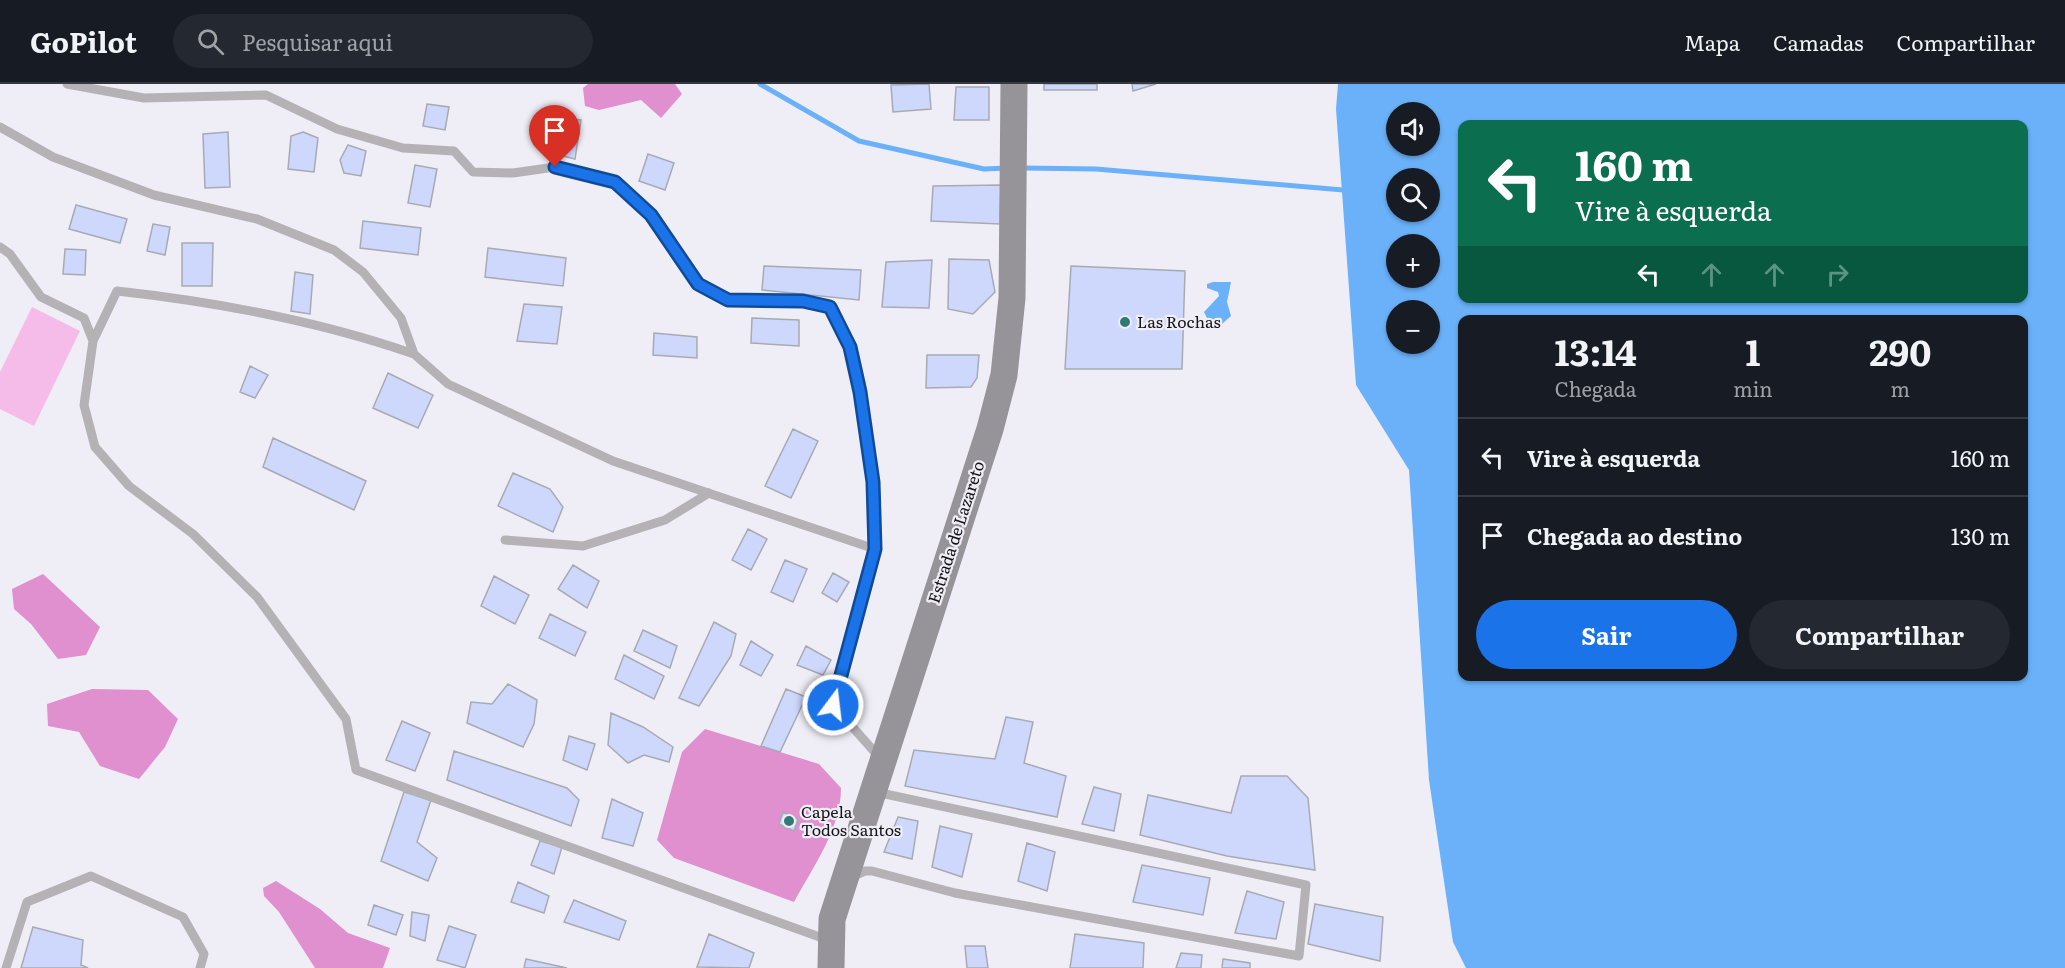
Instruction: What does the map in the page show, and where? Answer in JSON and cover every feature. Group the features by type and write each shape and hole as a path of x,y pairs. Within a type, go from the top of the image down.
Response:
{"street":[{"name":"Estrada de Lazareto","path":"831,968 832,919 990,429 1004,375 1012,297 1014,84"}],"lane":[{"path":"67,84 144,98 266,95 348,132 402,148 454,151 474,172 513,173 555,167 615,182 651,215 698,284 728,300 803,301 830,307 850,347 860,392 873,482 875,549 833,705 884,762"},
{"path":"0,127 53,157 154,195 257,219 334,250 363,272 401,318 414,354"},
{"path":"0,247 10,254 41,297 84,318 93,341"},
{"path":"830,941 357,770 346,719 257,597 193,534 129,486 95,447 84,405 93,341 117,291 165,296 360,335 414,354 448,384 613,461 875,549"},
{"path":"506,540 583,546 665,520 709,494"},
{"path":"842,887 856,874 872,871 956,893 1299,956 1306,885 873,792"},
{"path":"6,968 27,902 90,876 183,917 204,954 200,968"}],"shaded area":[{"path":"588,84 675,84 682,94 661,118 641,100 599,110 585,106 583,88"},
{"path":"32,307 80,331 34,426 0,409 0,372"},
{"path":"43,574 100,627 86,655 58,659 31,624 14,609 12,589"},
{"path":"92,689 148,690 178,719 165,747 139,779 100,766 79,732 48,726 47,704"},
{"path":"705,729 819,764 841,788 840,803 831,833 794,902 674,858 657,840 682,752"},
{"path":"276,881 320,909 348,933 390,948 383,968 315,968 279,912 264,896 263,888"}],"water":[{"path":"1338,84 2065,84 2065,968 1466,968 1453,942 1429,780 1409,470 1356,385 1336,109"},
{"path":"1231,282 1227,302 1231,316 1222,324 1209,322 1204,312 1219,296 1218,292 1207,288 1207,284"}],"building":[{"path":"929,84 931,109 893,112 891,85"},
{"path":"1044,84 1097,84 1097,90 1044,90"},
{"path":"1132,84 1156,84 1133,91"},
{"path":"956,87 989,87 989,120 954,120"},
{"path":"427,104 449,107 445,130 423,126"},
{"path":"559,118 581,120 575,159 551,153"},
{"path":"228,132 230,187 205,188 203,134"},
{"path":"303,132 318,138 314,172 288,169 291,136"},
{"path":"348,145 366,151 361,176 344,173 340,160"},
{"path":"648,154 674,163 665,190 639,181"},
{"path":"415,165 437,169 430,207 408,203"},
{"path":"1001,185 1000,224 931,221 933,186"},
{"path":"76,205 127,219 120,243 69,229"},
{"path":"363,221 421,228 418,255 360,248"},
{"path":"153,224 170,227 165,255 147,251"},
{"path":"182,243 213,243 212,286 182,286"},
{"path":"488,248 566,258 563,286 485,277"},
{"path":"65,249 86,250 85,275 63,274"},
{"path":"949,259 989,260 995,292 973,314 948,309"},
{"path":"932,260 929,308 882,307 886,262"},
{"path":"764,266 861,270 859,300 762,290"},
{"name":"Las Rochas","path":"1071,266 1185,271 1182,369 1065,369"},
{"path":"295,272 313,275 310,314 291,311"},
{"path":"524,304 562,307 557,344 517,341"},
{"path":"752,318 799,320 799,346 751,343"},
{"path":"654,333 697,337 697,358 653,355"},
{"path":"927,355 979,355 977,378 971,387 926,388"},
{"path":"250,366 268,375 255,398 240,392"},
{"path":"388,373 433,395 418,428 373,408"},
{"path":"793,429 818,441 791,498 765,486"},
{"path":"273,438 366,481 354,510 263,467"},
{"path":"513,473 550,489 563,507 553,532 498,506"},
{"path":"748,529 767,539 751,570 732,560"},
{"path":"785,560 807,569 793,602 771,592"},
{"path":"573,565 599,581 587,608 558,589"},
{"path":"833,573 849,582 837,602 822,593"},
{"path":"494,576 529,595 515,624 481,606"},
{"path":"550,614 586,632 575,656 539,638"},
{"path":"714,622 736,634 731,656 699,706 679,698"},
{"path":"643,630 677,646 670,668 634,651"},
{"path":"751,641 773,655 761,676 740,665"},
{"path":"806,646 831,660 823,675 797,665"},
{"path":"624,655 664,676 654,699 615,679"},
{"path":"508,684 537,700 534,724 523,747 467,723 471,702 492,704"},
{"path":"786,689 806,697 780,752 761,746"},
{"path":"611,713 643,727 673,747 669,762 644,755 628,763 608,745"},
{"path":"1006,717 1033,722 1024,763 1066,776 1057,817 905,786 914,750 995,759"},
{"path":"402,721 430,733 415,771 386,760"},
{"path":"569,736 595,744 587,770 563,760"},
{"path":"454,751 567,788 579,800 571,826 447,780"},
{"path":"1241,776 1287,776 1308,798 1315,870 1227,856 1140,835 1148,795 1231,813"},
{"path":"1094,787 1121,794 1114,831 1082,824"},
{"path":"404,792 431,800 417,842 437,858 428,881 381,861"},
{"path":"612,799 643,813 633,846 602,838"},
{"name":"Capela Todos Santos","path":"783,812 798,819 794,831 779,824"},
{"path":"898,817 918,821 912,859 884,852"},
{"path":"940,826 972,834 962,877 932,867"},
{"path":"540,841 562,847 554,874 531,865"},
{"path":"1027,843 1055,852 1047,891 1018,881"},
{"path":"1142,865 1210,878 1203,915 1133,902"},
{"path":"518,882 549,896 544,913 511,902"},
{"path":"1247,891 1284,902 1276,939 1235,933"},
{"path":"574,900 626,921 619,940 564,922"},
{"path":"1315,904 1383,917 1380,961 1308,944"},
{"path":"374,905 403,915 396,935 368,925"},
{"path":"412,912 429,915 425,941 410,936"},
{"path":"449,926 476,935 465,968 437,960"},
{"path":"33,927 83,940 81,965 88,968 21,968"},
{"path":"709,934 754,953 749,968 697,967"},
{"path":"1075,934 1144,943 1143,968 1070,968"},
{"path":"965,946 985,946 988,968 967,968"},
{"path":"1181,953 1202,955 1201,968 1176,968"},
{"path":"526,959 567,968 524,968"},
{"path":"1223,959 1250,963 1250,968 1222,968"}],"waterway":[{"path":"760,84 859,141 984,169 1007,168"},
{"path":"1022,168 1096,169 1343,190"}],"place":[{"name":"Las Rochas","path":"1125,322"},
{"name":"Capela Todos Santos","path":"789,821"}],"route":[{"path":"555,167 615,182 651,215 698,284 728,300 803,301 830,307 850,347 860,392 873,482 875,549 833,705"}]}
